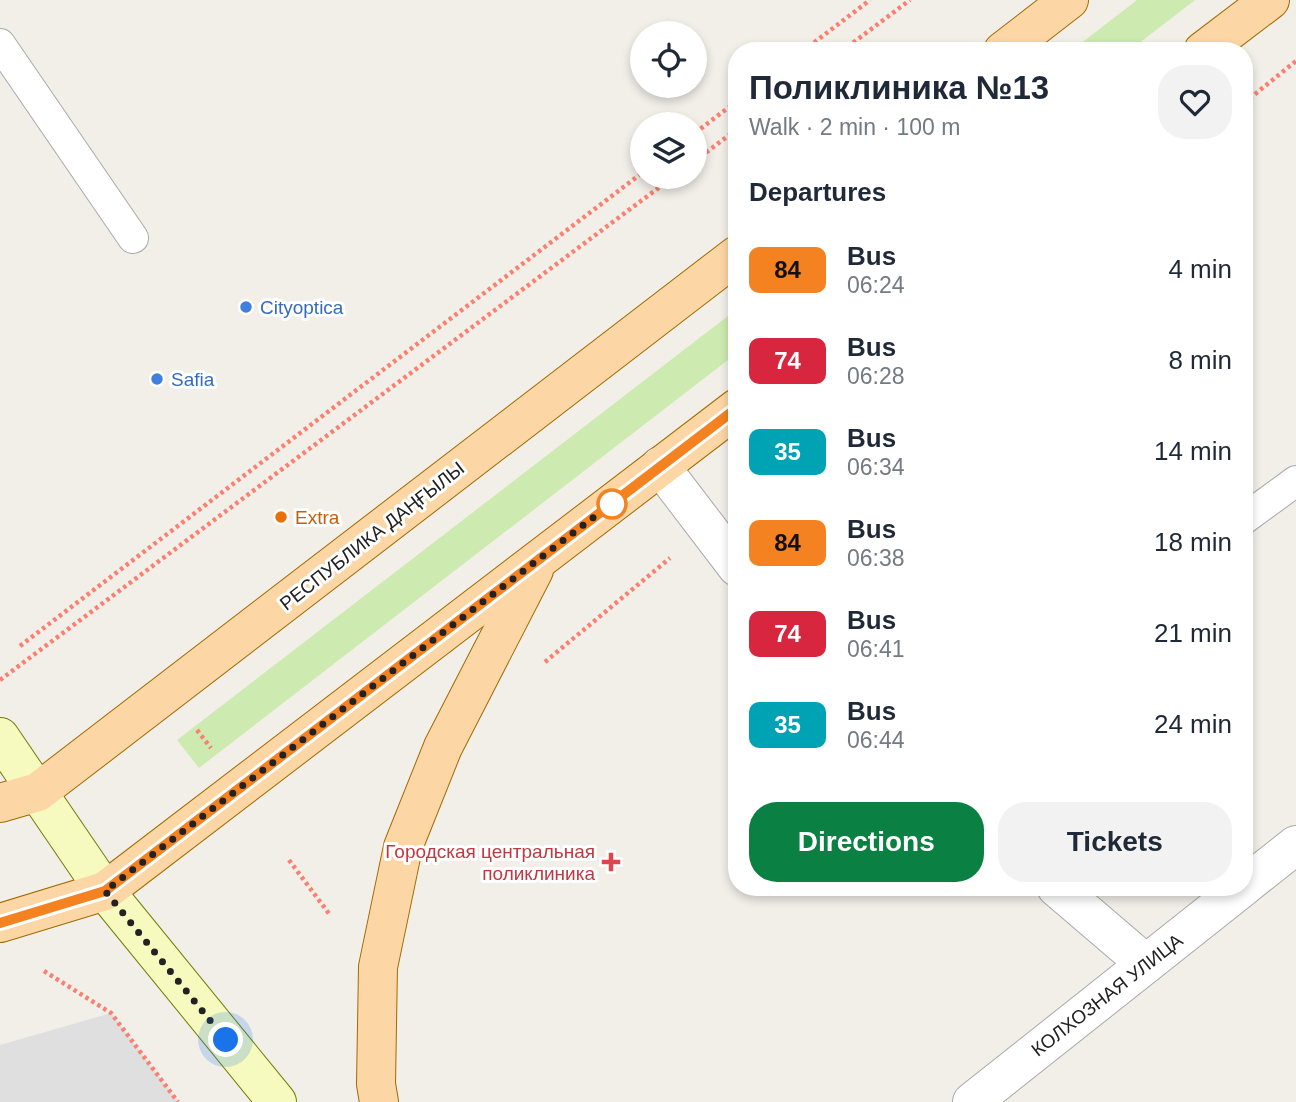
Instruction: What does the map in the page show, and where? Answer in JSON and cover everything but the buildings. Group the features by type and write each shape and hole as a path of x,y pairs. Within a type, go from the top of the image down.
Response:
{"main road":[{"path":"1015,42 1069,0"},
{"path":"1215,42 1270,0"},
{"name":"РЕСПУБЛИКА ДАҢҒЫЛЫ","path":"0,803 38,792 728,262"},
{"path":"0,923 105,891 728,415"},
{"path":"379,1102 376,1084 378,967 403,847 443,747 539,559"},
{"path":"0,737 105,891 277,1102"}],"street":[{"path":"660,466 728,555"},
{"name":"КОЛХОЗНАЯ УЛИЦА","path":"1253,879 1296,845"},
{"path":"1067,896 1146,964"},
{"name":"КОЛХОЗНАЯ УЛИЦА","path":"972,1102 1232,896"}],"lane":[{"path":"0,44 133,238"},
{"path":"1253,512 1296,481"}],"path":[{"path":"815,42 870,0"},
{"path":"854,42 910,0"},
{"path":"1253,96 1296,61"},
{"path":"707,124 728,108"},
{"path":"707,152 728,136"},
{"path":"20,646 630,182"},
{"path":"0,680 657,189"},
{"path":"542,664 708,528"},
{"path":"194,727 216,754"},
{"path":"289,860 330,915"},
{"path":"44,971 111,1013 177,1102"}],"shaded area":[{"path":"111,1013 178,1102 0,1102 0,1045"}],"green space":[{"path":"1137,0 1195,0 1141,42 1083,42"},
{"path":"728,316 728,360 199,768 177,740"}],"bus line":[{"name":"84","path":"0,923 105,891 728,415"}],"place":[{"name":"Cityoptica","path":"246,307"},
{"name":"Safia","path":"157,379"},
{"name":"Extra","path":"281,517"},
{"name":"Городская центральная поликлиника","path":"611,862"}],"route":[{"path":"226,1040 105,891 620,497 612,504"}]}
